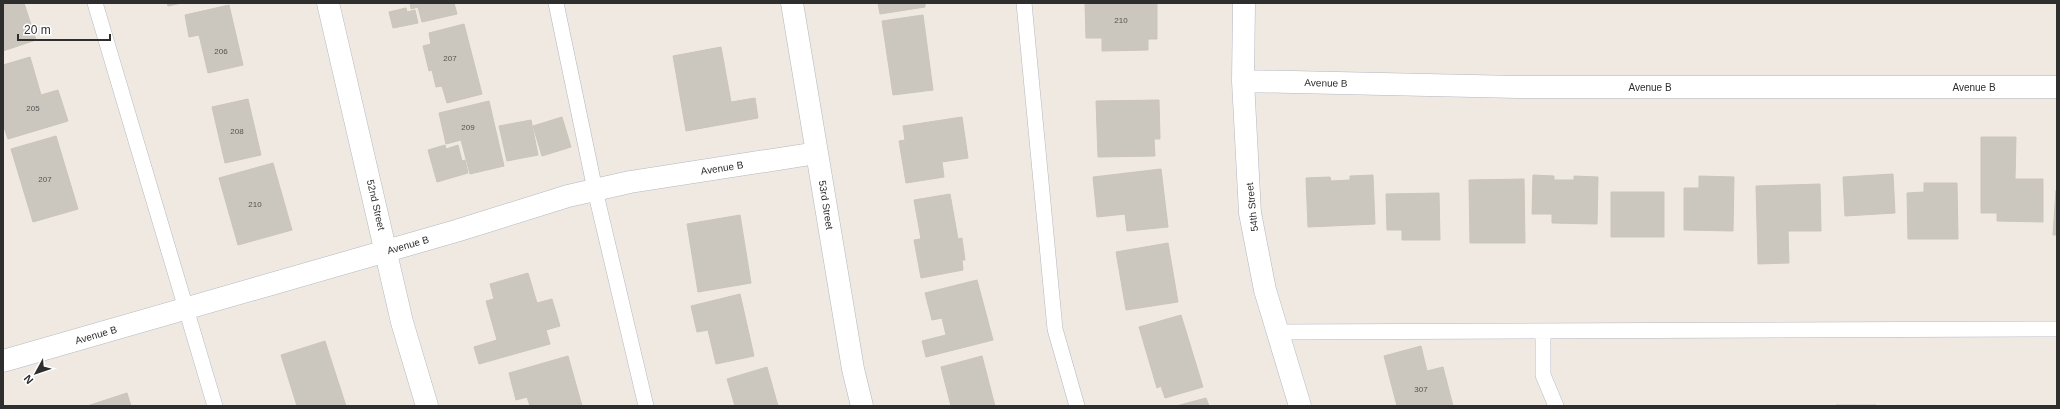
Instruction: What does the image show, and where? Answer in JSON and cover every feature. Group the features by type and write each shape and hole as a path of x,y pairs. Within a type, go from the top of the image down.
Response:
{"street":[{"name":"52nd Street","path":"328,3 387,252 402,322 427,406"},
{"name":"53rd Street","path":"792,3 853,369 862,406"},
{"name":"54th Street","path":"1244,3 1243,81 1250,213 1265,290 1300,406"},
{"name":"Avenue B","path":"1243,81 1518,87 2057,87"},
{"name":"Avenue B","path":"3,362 387,252 568,196 630,182 817,153"}],"lane":[{"path":"95,3 215,406"},
{"path":"556,3 595,190 646,406"},
{"path":"1024,3 1055,329 1077,406"},
{"path":"1278,332 2057,329"},
{"path":"1543,331 1543,375 1556,406"}],"building":[{"path":"3,3 24,3 36,40 3,51"},
{"path":"167,3 182,3 168,6"},
{"path":"410,3 454,3 457,14 422,22 418,7 411,9"},
{"path":"878,3 925,3 925,7 880,14"},
{"path":"1085,3 1157,3 1157,39 1148,39 1148,50 1102,51 1102,38 1086,38"},
{"path":"229,5 243,65 208,73 199,35 189,37 185,15"},
{"path":"406,8 407,12 415,10 418,23 393,28 389,12"},
{"path":"923,15 933,90 893,95 882,21"},
{"path":"464,24 482,94 447,103 442,86 436,87 432,70 429,71 423,46 431,44 429,33"},
{"path":"721,47 731,102 755,98 758,118 686,131 673,56"},
{"path":"30,57 41,95 58,90 68,121 8,139 3,124 3,65"},
{"path":"248,99 261,155 225,163 212,107"},
{"path":"1159,100 1160,139 1154,139 1155,156 1098,157 1096,101"},
{"path":"489,101 504,166 470,174 461,140 446,144 439,113"},
{"path":"562,117 571,147 542,156 533,126"},
{"path":"962,117 968,158 942,162 944,177 906,183 899,141 905,140 903,126"},
{"path":"531,120 538,155 507,161 499,126"},
{"path":"56,136 78,209 33,222 11,149"},
{"path":"1981,137 2016,137 2015,179 2043,179 2043,222 1997,221 1997,213 1981,213"},
{"path":"445,145 446,149 458,145 462,161 465,160 468,173 437,182 428,150"},
{"path":"273,163 292,230 238,245 219,178"},
{"path":"1161,169 1168,227 1127,231 1125,214 1097,217 1093,177"},
{"path":"1893,174 1895,213 1845,216 1843,177"},
{"path":"1373,175 1375,224 1308,227 1306,178 1330,177 1331,181 1350,180 1350,176"},
{"path":"1533,175 1554,176 1554,180 1574,180 1574,176 1598,177 1597,224 1552,223 1552,214 1532,214"},
{"path":"1699,176 1734,177 1733,231 1684,230 1684,188 1699,188"},
{"path":"1524,179 1525,243 1470,243 1469,180"},
{"path":"1924,183 1957,183 1958,239 1908,239 1907,193 1924,192"},
{"path":"1820,184 1821,231 1788,231 1789,263 1758,264 1756,186"},
{"path":"2056,190 2057,235 2053,235"},
{"path":"1611,192 1664,192 1664,237 1611,237"},
{"path":"1439,193 1440,240 1402,240 1402,230 1387,230 1386,194"},
{"path":"950,194 958,239 962,238 965,260 962,260 963,270 921,278 914,240 921,239 914,200"},
{"path":"740,215 751,283 698,292 687,224"},
{"path":"1168,243 1178,302 1126,310 1116,252"},
{"path":"528,273 537,303 552,299 560,326 546,330 550,344 479,364 474,347 497,340 486,301 494,299 490,284"},
{"path":"977,280 993,340 926,357 922,341 946,335 942,318 932,320 925,293"},
{"path":"740,294 754,356 716,364 708,330 697,332 691,306"},
{"path":"1181,315 1203,387 1165,398 1161,386 1157,388 1139,327"},
{"path":"325,341 346,406 297,406 281,355"},
{"path":"1421,346 1427,371 1443,367 1453,406 1397,406 1384,356"},
{"path":"568,356 582,406 530,406 527,397 516,400 509,373"},
{"path":"982,356 995,406 951,406 941,367"},
{"path":"767,367 778,406 735,406 727,379"},
{"path":"127,393 131,406 87,406"},
{"path":"1206,398 1209,406 1176,406"},
{"path":"1876,405 1876,406 1836,406"}]}
